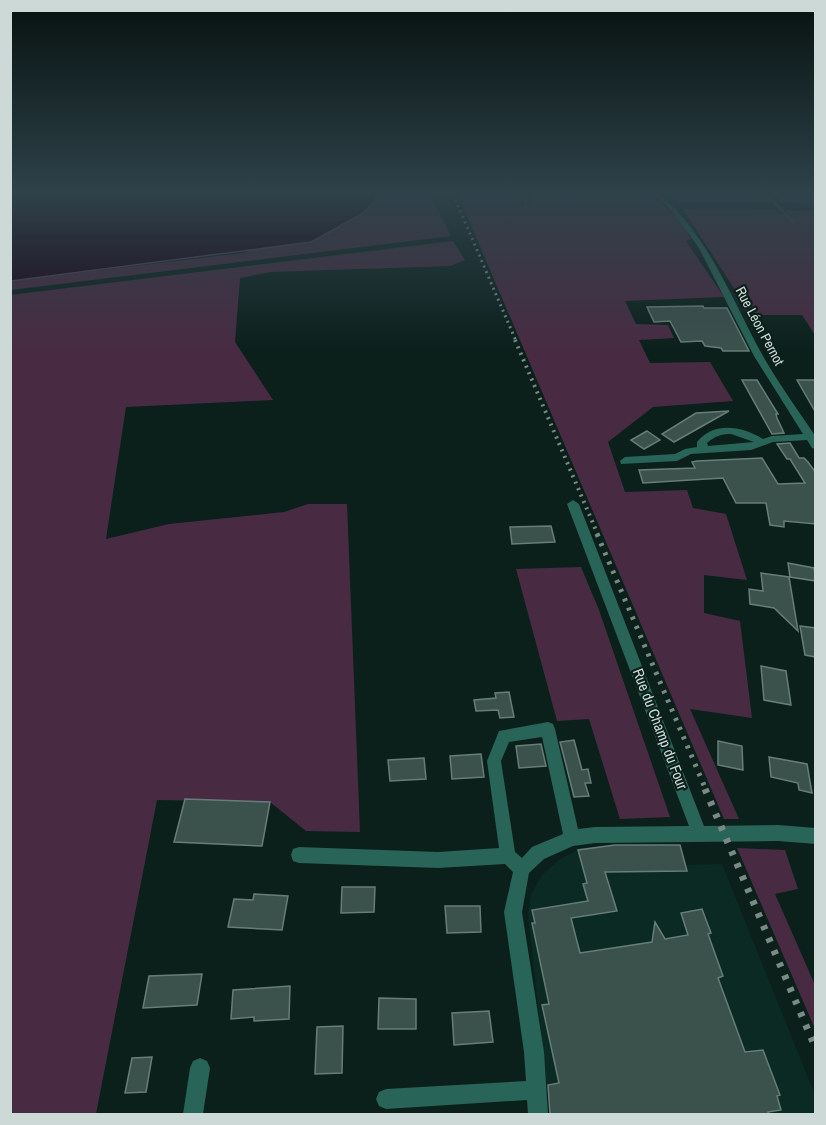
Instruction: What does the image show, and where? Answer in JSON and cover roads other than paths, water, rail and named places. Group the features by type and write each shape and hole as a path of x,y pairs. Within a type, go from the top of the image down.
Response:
{"street":[{"name":"Rue Léon Pernot","path":"700,246 734,303 759,356 813,441"},
{"path":"704,450 702,442 705,438 720,431 741,431 761,442"},
{"path":"625,460 677,457 689,451 751,447 772,439 813,441"},
{"name":"Rue du Champ du Four","path":"573,504 700,835"},
{"path":"522,869 508,856 494,761 504,736 548,729 572,838"},
{"path":"538,1114 534,1052 513,912 522,869 538,853 572,838 595,835 778,833 816,836"},
{"path":"299,855 438,860 508,856"},
{"path":"193,1114 200,1068"},
{"path":"386,1100 536,1090"}],"railway":[{"path":"476,246 516,341"},
{"path":"515,340 598,535"},
{"path":"597,534 706,790"},
{"path":"705,789 816,1049"}]}
